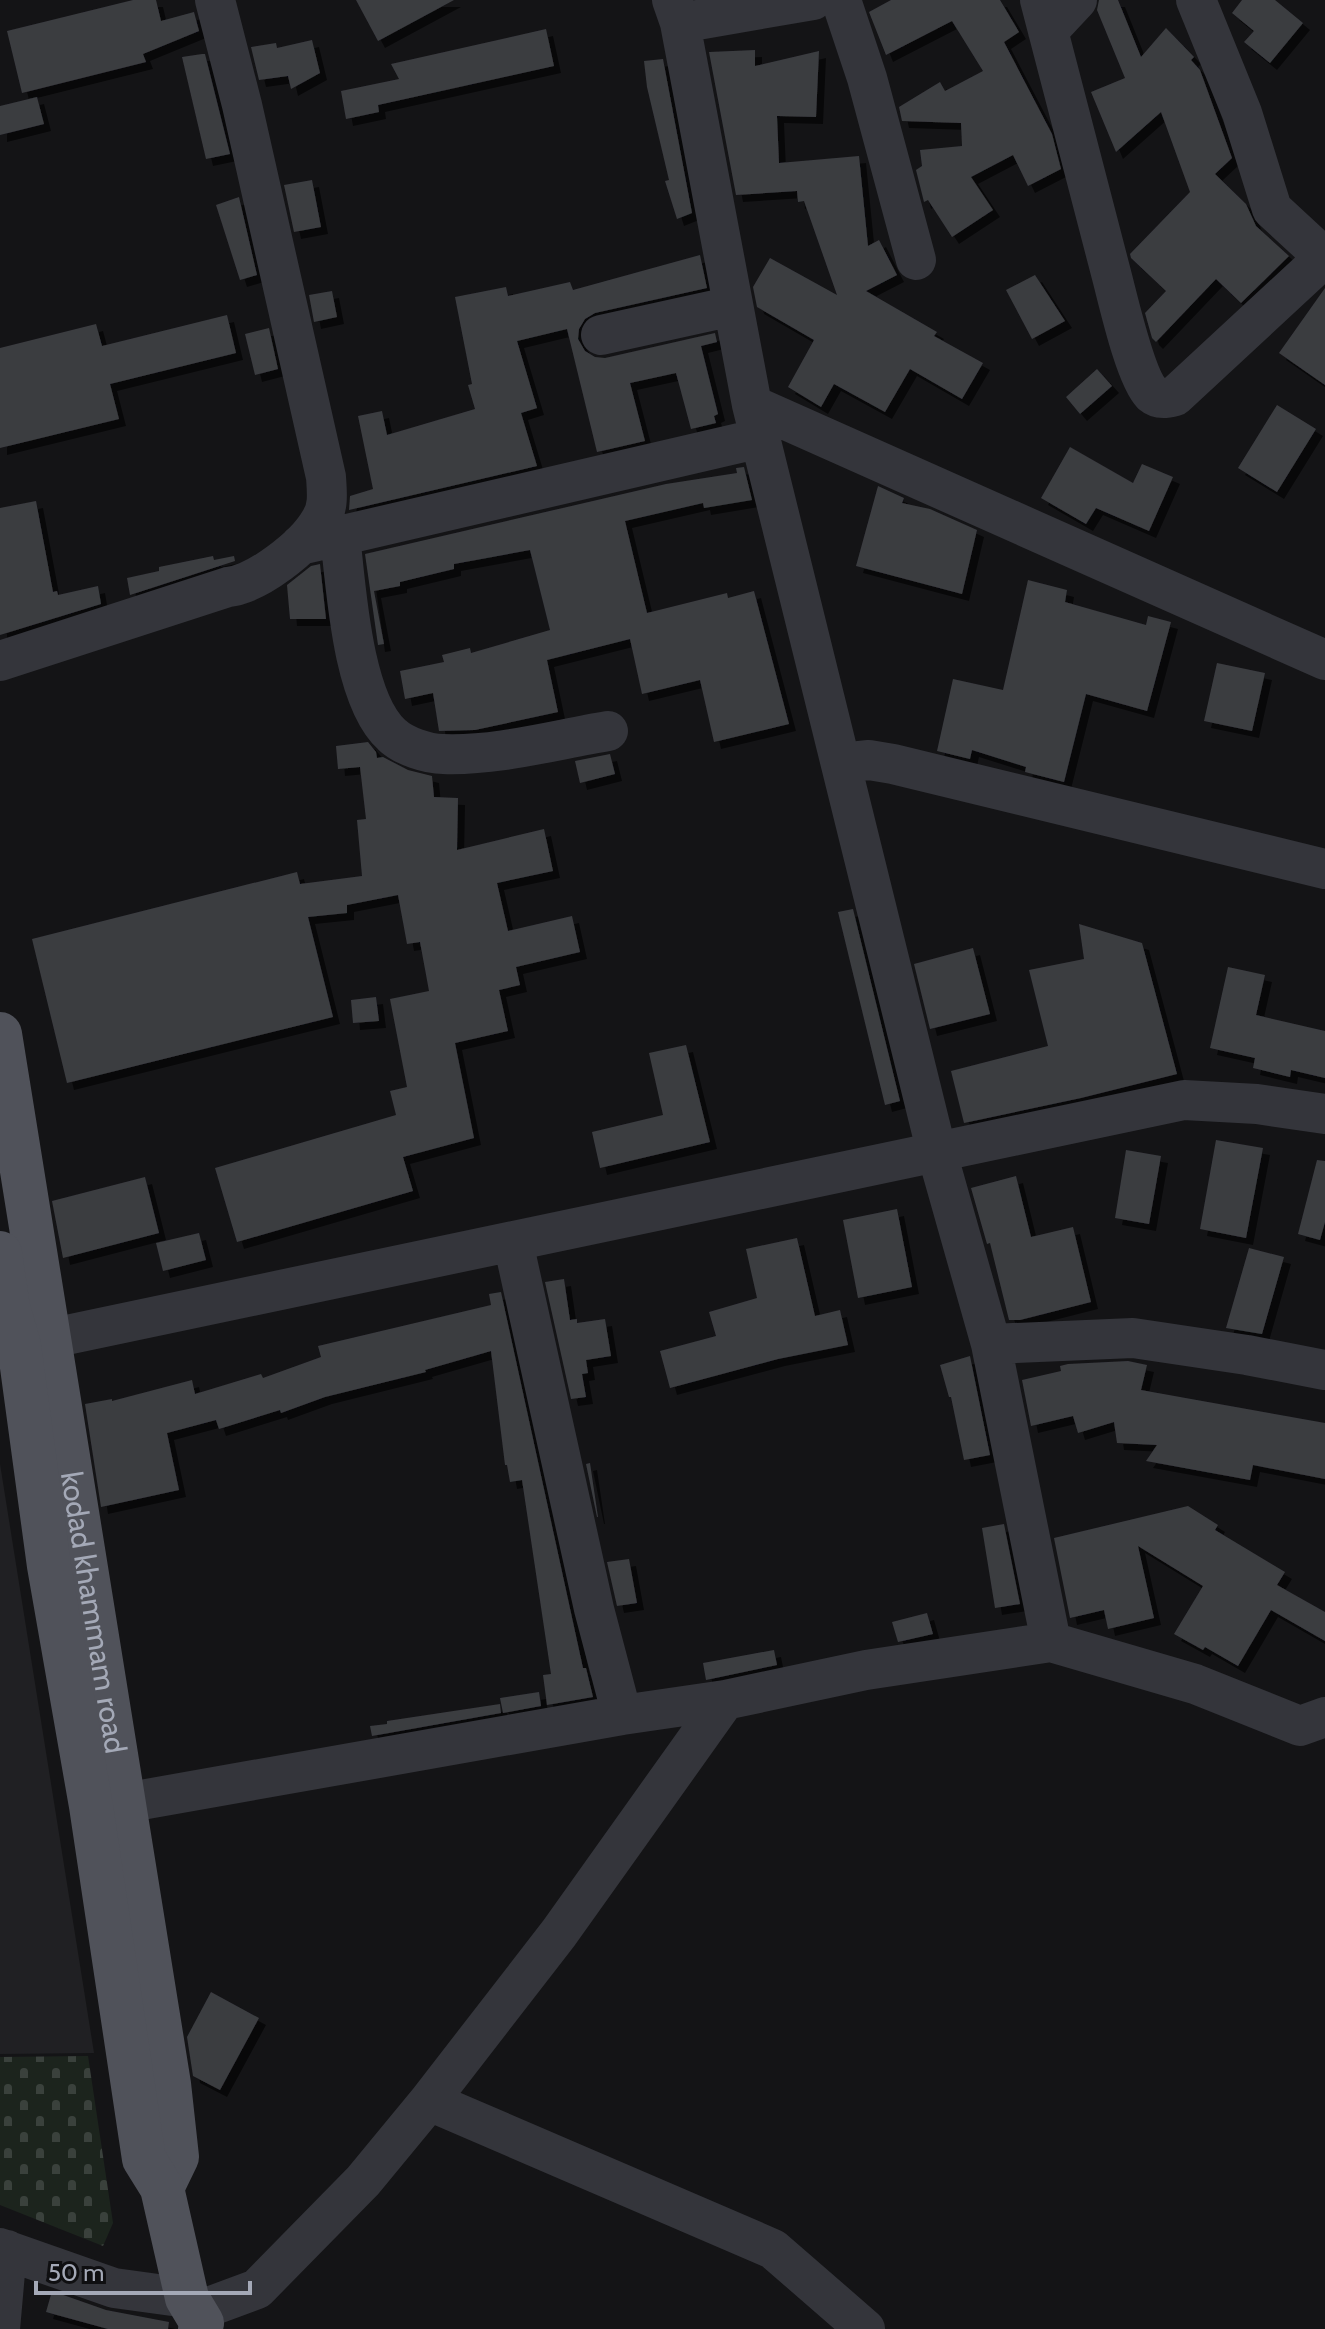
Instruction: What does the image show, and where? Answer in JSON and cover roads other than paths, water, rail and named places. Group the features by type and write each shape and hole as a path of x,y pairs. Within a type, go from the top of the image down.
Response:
{"main road":[{"name":"kodad khammam road","path":"0,1034 34,1342 49,1566 94,1822 144,2159 162,2188 199,2318"},
{"name":"kodad khammam road","path":"0,1253 8,1307 34,1342 124,1803 169,2084 177,2157 162,2188"}],"street":[{"path":"0,661 228,587 242,586 300,545 322,520 328,499 326,477 242,105 215,0"},
{"path":"813,0 676,11 757,422 937,1153 991,1344 1051,1642"},
{"path":"841,0 867,78 916,260"},
{"path":"1077,0 1044,15 1121,311 1142,379 1150,393 1166,399 1175,396 1325,257 1272,209 1242,113 1196,0"},
{"path":"601,335 733,306"},
{"path":"300,545 757,422 1325,660"},
{"path":"340,535 359,669 376,713 392,736 409,745 440,754 476,753 608,731"},
{"path":"841,763 869,760 893,764 1325,869"},
{"path":"34,1342 1184,1100 1257,1104 1325,1114"},
{"path":"513,1242 594,1609 622,1715"},
{"path":"991,1344 1133,1338 1325,1370"},
{"path":"124,1803 622,1715 725,1700 866,1670 1051,1642 1195,1684 1300,1726 1325,1717"},
{"path":"0,2329 4,2249 199,2318 257,2289 363,2181 429,2101 559,1933 725,1700"},
{"path":"429,2101 773,2249 865,2329"}]}
